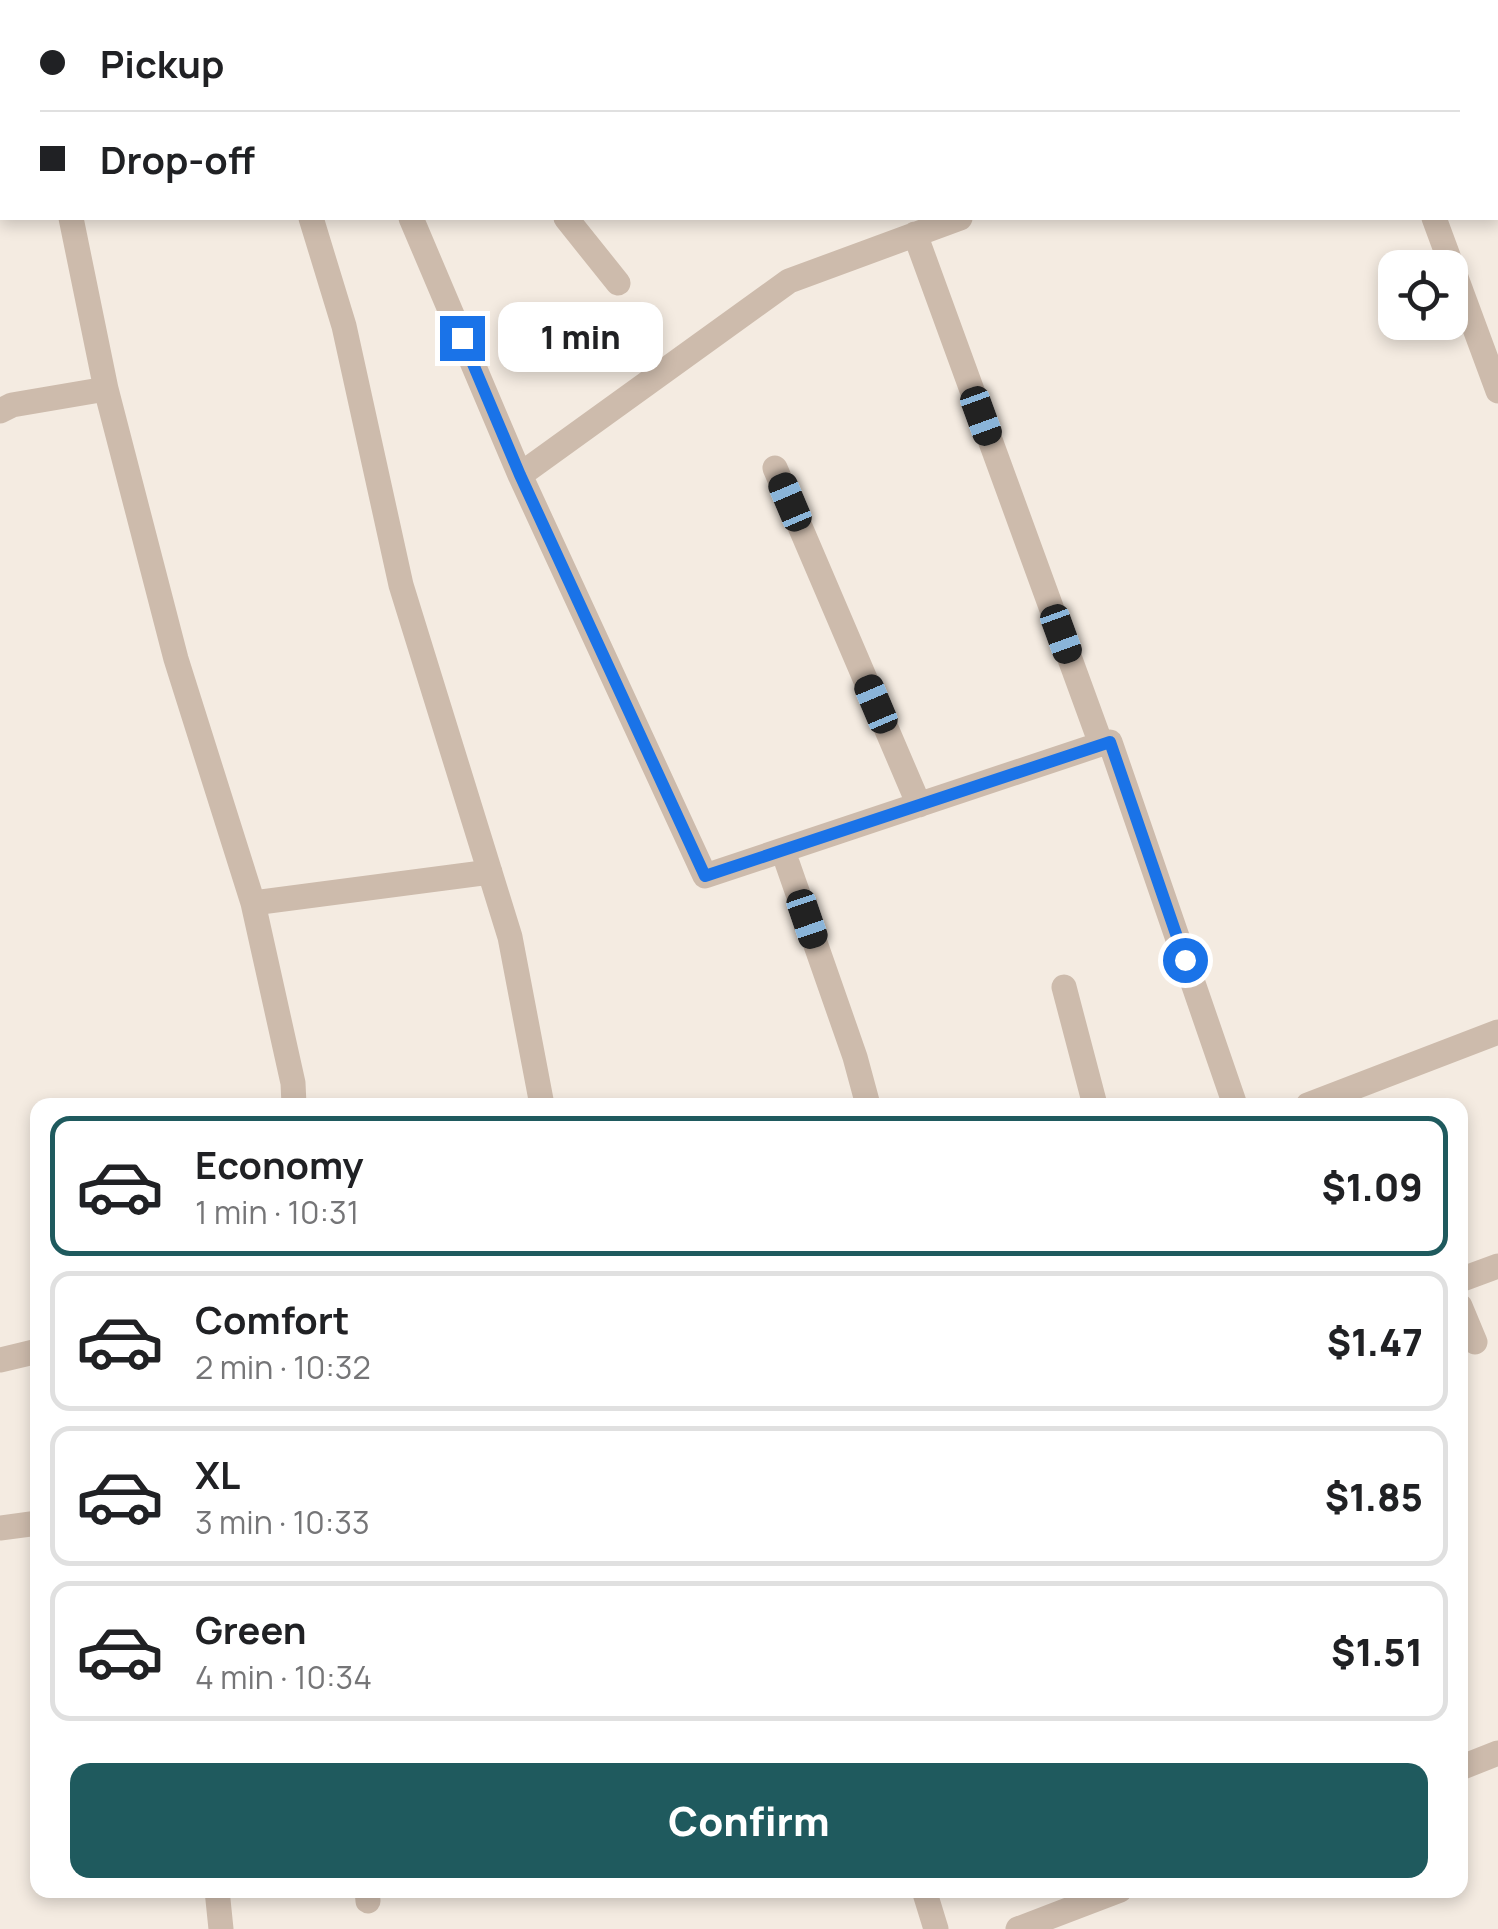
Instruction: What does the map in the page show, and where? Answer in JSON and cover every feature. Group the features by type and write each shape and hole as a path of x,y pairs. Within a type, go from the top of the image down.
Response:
{"street":[{"path":"71,220 106,389 176,659 253,903 294,1098"},
{"path":"312,220 344,326 401,585 510,937 541,1098"},
{"path":"412,220 520,475 705,876 1110,742 1233,1098"},
{"path":"568,220 618,282"},
{"path":"520,475 790,281 954,220"},
{"path":"1435,220 1498,391"},
{"path":"914,234 1101,744"},
{"path":"0,411 106,389"},
{"path":"775,468 918,805"},
{"path":"783,850 866,1098"},
{"path":"253,903 490,872"},
{"path":"1064,986 1092,1098"},
{"path":"1370,1094 1498,1032"},
{"path":"1468,1277 1498,1266"},
{"path":"1468,1325 1475,1342"},
{"path":"0,1360 30,1353"},
{"path":"0,1528 30,1524"},
{"path":"1468,1765 1498,1753"},
{"path":"218,1898 221,1929"},
{"path":"926,1898 936,1929"},
{"path":"1018,1929 1099,1898"}],"route":[{"path":"462,338 520,475 705,876 1110,742 1185,960"}]}
